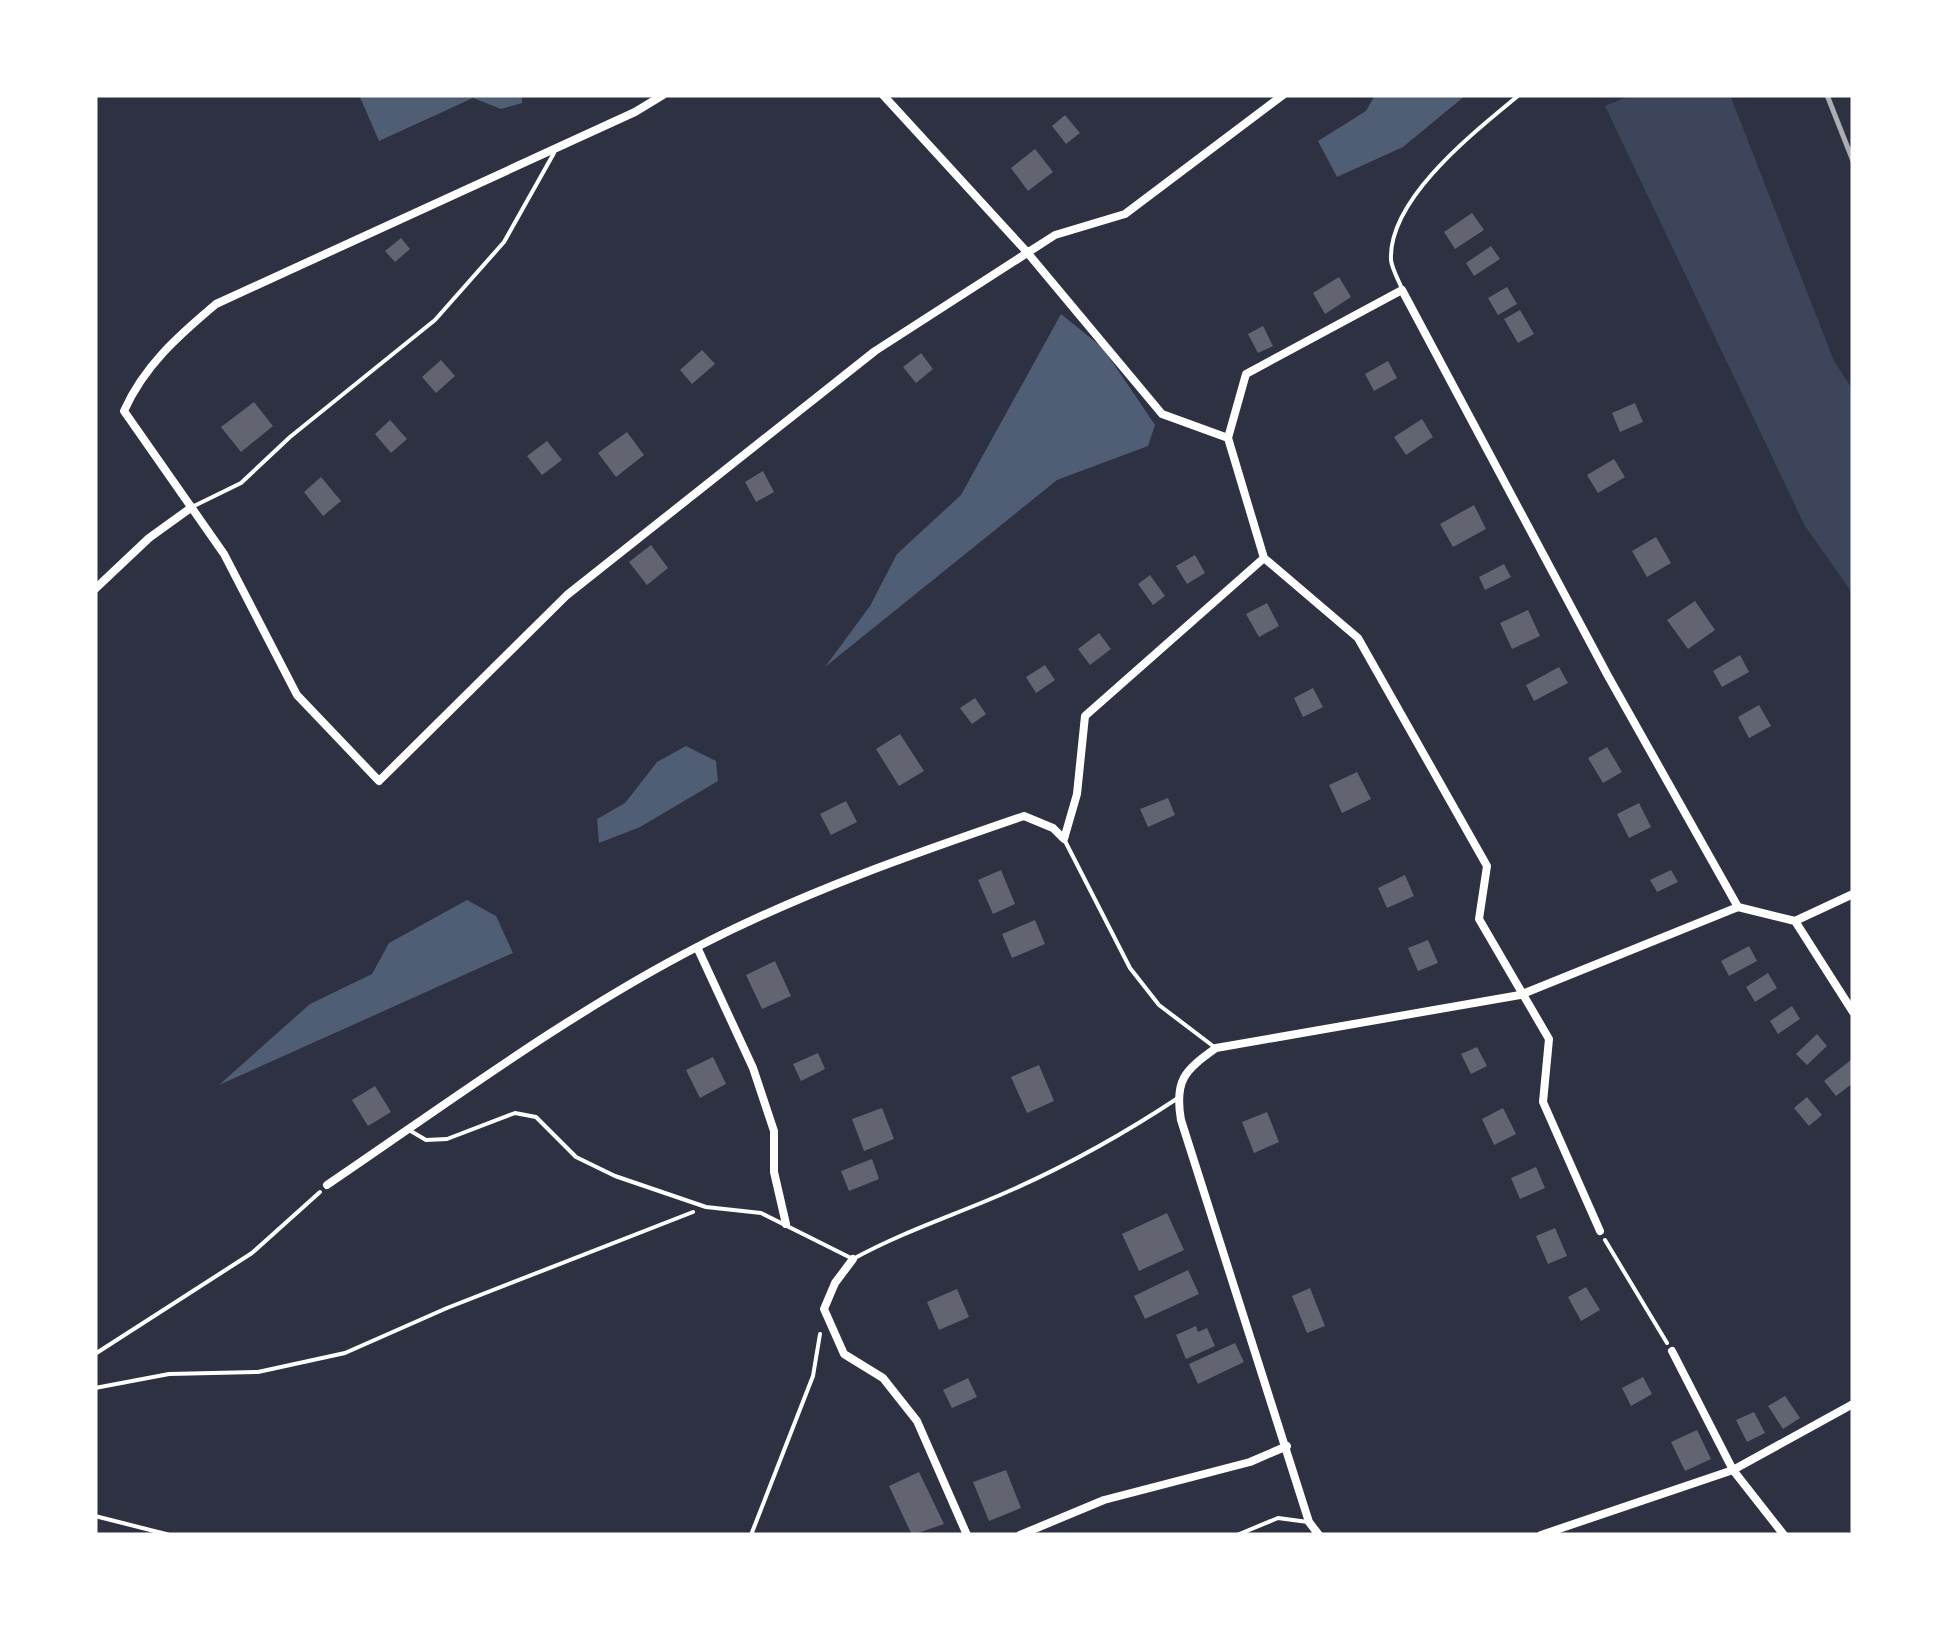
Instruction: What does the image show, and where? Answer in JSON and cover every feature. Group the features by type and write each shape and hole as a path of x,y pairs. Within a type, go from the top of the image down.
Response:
{"street":[{"path":"662,95 556,148 216,304 172,342 136,384 124,412 224,554 297,695 379,781 567,595 875,352 1055,235 1126,214 1284,95"},
{"path":"883,95 1026,251 1162,414 1228,438"},
{"path":"1600,1232 1542,1102 1549,1039 1478,919 1487,866 1358,638 1264,558 1228,438 1246,374 1402,290 1608,676 1738,907"},
{"path":"95,589 149,538 192,507"},
{"path":"327,1185 546,1038 698,947 854,875 1024,816 1053,828 1064,839 1077,794 1085,716 1264,558"},
{"path":"1319,1535 1309,1522 1178,1098 1187,1069 1216,1048 1520,995 1738,907 1795,921 1853,894"},
{"path":"1795,921 1853,1012"},
{"path":"698,947 752,1068 774,1130 774,1172 786,1224"},
{"path":"853,1258 835,1283 824,1309 844,1354 883,1378 918,1422 967,1535"},
{"path":"1672,1351 1733,1470 1784,1535"},
{"path":"1541,1535 1733,1470 1853,1404"},
{"path":"1020,1535 1104,1500 1250,1462 1287,1446"}],"lane":[{"path":"1402,290 1391,260 1409,206 1472,135 1519,95"},
{"path":"192,507 242,483 290,437 435,320 504,242 556,148"},
{"path":"1064,839 1130,968 1159,1005 1216,1048"},
{"path":"408,1130 426,1140 447,1139 514,1113 536,1117 576,1157 615,1176 706,1207 761,1214 786,1224 823,1248 853,1258 899,1234 1019,1186 1124,1134 1178,1098"},
{"path":"1237,1535 1278,1518 1309,1522"}],"path":[{"path":"95,1354 252,1252 327,1185"},
{"path":"95,1388 169,1374 258,1372 345,1353 447,1308 706,1207"},
{"path":"1600,1232 1672,1351"},
{"path":"752,1535 813,1376 824,1309"},
{"path":"95,1516 170,1535"}],"shaded area":[{"path":"359,95 522,95 522,103 501,109 473,98 379,141"},
{"path":"1375,95 1466,95 1403,147 1337,177 1318,141 1366,111"},
{"path":"1631,95 1730,95 1834,361 1853,390 1853,594 1805,526 1605,106"},
{"path":"1061,314 1103,348 1155,425 1148,446 1057,480 825,667 870,606 897,554 961,495"},
{"path":"686,746 716,761 718,781 640,827 599,843 597,819 625,803 657,762"},
{"path":"467,900 496,916 513,953 219,1085 310,1004 372,974 389,943"}],"building":[{"path":"1065,115 1080,133 1066,144 1052,126"},
{"path":"1035,149 1053,172 1028,191 1011,168"},
{"path":"1472,213 1484,230 1455,249 1444,232"},
{"path":"401,238 410,249 395,262 385,251"},
{"path":"1491,246 1500,259 1474,276 1466,263"},
{"path":"1339,277 1351,297 1325,314 1313,293"},
{"path":"1507,287 1517,304 1498,315 1488,298"},
{"path":"1520,310 1534,334 1518,343 1504,319"},
{"path":"1263,326 1273,346 1258,353 1248,334"},
{"path":"702,350 715,364 692,384 680,370"},
{"path":"921,353 933,369 916,383 903,367"},
{"path":"441,360 455,376 436,393 422,377"},
{"path":"1388,361 1397,378 1374,391 1365,374"},
{"path":"254,402 273,426 241,452 221,427"},
{"path":"1635,403 1643,422 1620,432 1612,413"},
{"path":"1422,419 1433,437 1406,455 1394,437"},
{"path":"390,420 407,439 391,453 375,434"},
{"path":"627,432 644,455 616,477 598,453"},
{"path":"547,441 562,460 542,475 527,456"},
{"path":"1614,459 1625,477 1598,493 1587,475"},
{"path":"763,471 774,492 756,502 745,482"},
{"path":"321,477 341,501 323,516 304,492"},
{"path":"1474,505 1486,529 1453,547 1440,524"},
{"path":"1656,537 1671,563 1647,577 1632,551"},
{"path":"651,545 668,568 647,585 629,562"},
{"path":"1195,555 1205,573 1187,584 1176,566"},
{"path":"1504,564 1511,577 1485,590 1479,577"},
{"path":"1150,575 1165,596 1153,605 1138,584"},
{"path":"1695,601 1715,630 1688,649 1667,620"},
{"path":"1267,603 1279,626 1259,637 1246,614"},
{"path":"1528,610 1540,636 1512,649 1500,623"},
{"path":"1099,633 1111,649 1090,665 1078,649"},
{"path":"1740,655 1749,672 1722,687 1713,671"},
{"path":"1045,665 1055,680 1036,693 1026,677"},
{"path":"1559,667 1568,683 1534,701 1526,685"},
{"path":"1313,688 1323,707 1303,717 1294,698"},
{"path":"975,698 986,714 972,724 960,708"},
{"path":"1759,705 1771,726 1749,738 1738,717"},
{"path":"900,734 924,771 899,786 876,749"},
{"path":"1607,747 1622,772 1603,783 1588,758"},
{"path":"1357,772 1371,799 1342,813 1329,785"},
{"path":"1168,798 1175,815 1148,827 1140,809"},
{"path":"846,801 857,822 831,835 820,814"},
{"path":"1639,803 1651,827 1629,838 1617,814"},
{"path":"1001,870 1015,904 993,914 978,880"},
{"path":"1671,870 1678,882 1657,892 1650,880"},
{"path":"1405,875 1414,896 1387,908 1378,888"},
{"path":"1035,920 1045,944 1012,958 1002,934"},
{"path":"1428,940 1438,963 1418,971 1408,948"},
{"path":"1749,946 1757,961 1729,976 1721,961"},
{"path":"775,961 791,996 762,1009 746,975"},
{"path":"1768,973 1777,988 1755,1002 1746,987"},
{"path":"1792,1006 1800,1019 1778,1034 1770,1021"},
{"path":"1817,1034 1827,1046 1807,1065 1796,1054"},
{"path":"1477,1047 1487,1066 1471,1074 1461,1054"},
{"path":"818,1053 825,1069 801,1081 793,1064"},
{"path":"713,1057 726,1084 700,1098 686,1070"},
{"path":"1851,1060 1853,1083 1836,1096 1824,1081"},
{"path":"1039,1065 1054,1101 1027,1113 1011,1077"},
{"path":"375,1086 391,1112 368,1126 352,1100"},
{"path":"1807,1097 1822,1115 1809,1126 1794,1108"},
{"path":"882,1108 894,1139 864,1151 852,1119"},
{"path":"1503,1108 1516,1134 1494,1145 1482,1119"},
{"path":"1267,1112 1279,1142 1254,1153 1242,1122"},
{"path":"872,1159 879,1179 849,1191 841,1171"},
{"path":"1536,1167 1545,1188 1520,1199 1511,1178"},
{"path":"1167,1213 1184,1250 1139,1271 1122,1234"},
{"path":"1555,1228 1567,1256 1548,1264 1536,1236"},
{"path":"1188,1270 1199,1294 1145,1319 1134,1296"},
{"path":"1586,1287 1600,1310 1581,1321 1568,1297"},
{"path":"1310,1288 1325,1326 1307,1333 1292,1296"},
{"path":"957,1289 969,1317 939,1330 927,1302"},
{"path":"1196,1326 1198,1332 1207,1328 1215,1346 1186,1359 1176,1335"},
{"path":"1235,1343 1244,1362 1198,1384 1189,1364"},
{"path":"1643,1377 1652,1394 1631,1406 1622,1388"},
{"path":"968,1378 977,1397 952,1408 943,1390"},
{"path":"1785,1396 1800,1418 1783,1429 1768,1406"},
{"path":"1754,1412 1765,1433 1747,1442 1736,1420"},
{"path":"1697,1430 1711,1459 1685,1471 1671,1442"},
{"path":"1006,1470 1021,1508 989,1521 973,1482"},
{"path":"919,1472 944,1524 912,1535 889,1486"}],"railway":[{"path":"1827,95 1853,161"}]}
